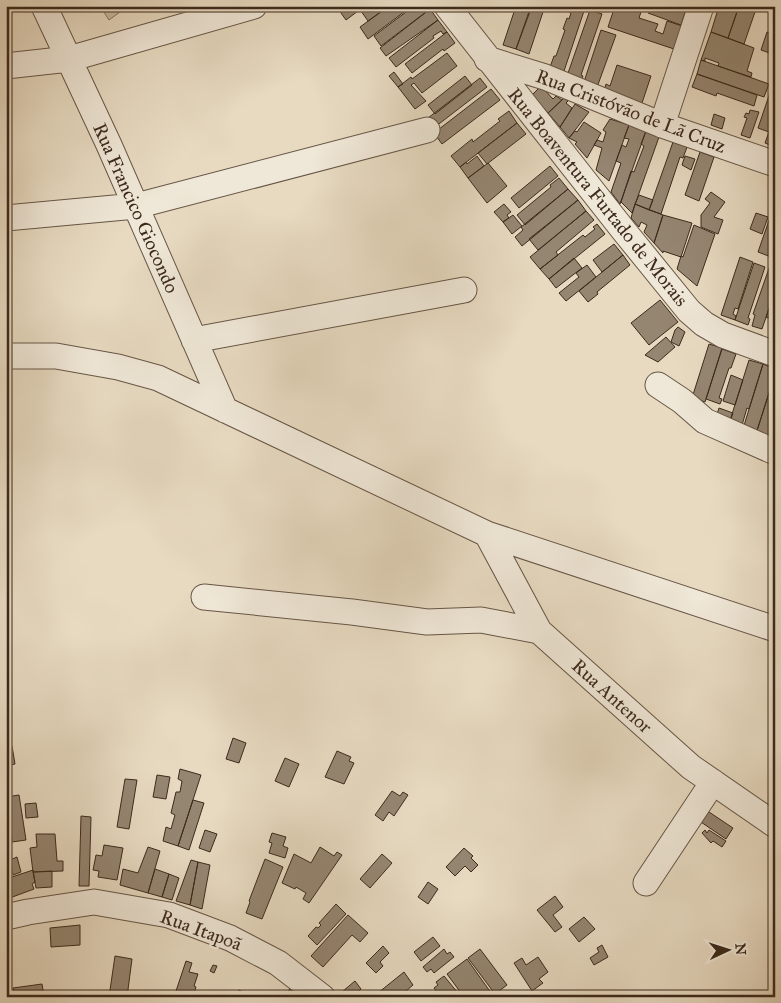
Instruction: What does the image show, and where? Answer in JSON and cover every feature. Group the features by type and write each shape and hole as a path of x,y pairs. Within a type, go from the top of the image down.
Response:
{"street":[{"name":"Rua Francico Giocondo","path":"44,6 136,206 225,410"},
{"path":"6,66 69,59 254,6"},
{"name":"Rua Boaventura Furtado de Morais","path":"446,6 624,231 690,311 704,324 724,335 775,354"},
{"path":"662,125 701,6"},
{"name":"Rua Cristóvão de Lã Cruz","path":"487,59 545,77 662,125 775,164"},
{"path":"6,218 136,206 428,130"},
{"path":"194,340 464,290"},
{"path":"6,356 56,356 118,367 158,378 487,534 775,629"},
{"path":"658,385 682,401 705,421 775,452"},
{"name":"Rua Antenor","path":"487,534 539,631 691,767 775,825"},
{"path":"204,597 352,612 427,622 481,620 539,631"},
{"path":"646,883 714,782"},
{"name":"Rua Itapoã","path":"6,917 94,902 169,915 230,938 278,962 322,997"}],"shaded area":[{"path":"100,6 128,6 109,20"}],"building":[{"path":"336,6 355,6 358,11 346,20"},
{"path":"368,6 389,6 368,21 361,11"},
{"path":"389,6 412,6 368,39 360,27"},
{"path":"414,6 428,6 430,9 381,46 374,36"},
{"path":"516,6 531,6 516,49 503,45"},
{"path":"532,6 545,6 529,54 516,49"},
{"path":"570,6 585,8 563,74 549,70 565,30 563,29 567,18 569,19 571,13 569,12"},
{"path":"589,6 604,6 602,11"},
{"path":"615,6 636,6 642,9 639,18 658,24 655,31 663,34 667,21 685,27 677,50 608,27"},
{"path":"650,6 687,6 681,25 648,13"},
{"path":"719,6 739,6 728,38 711,32"},
{"path":"739,6 757,6 744,44 728,38"},
{"path":"430,9 438,20 386,56 380,48"},
{"path":"775,9 775,22 771,21"},
{"path":"590,10 602,14 581,75 583,76 581,81 567,76"},
{"path":"438,20 447,32 443,34 441,31 433,36 434,38 396,67 389,58"},
{"path":"601,30 616,35 596,90 583,85"},
{"path":"447,32 455,43 444,51 443,49 412,73 405,64"},
{"path":"711,32 754,48 747,71 752,73 751,77 718,66 719,63 705,58 705,61 701,60"},
{"path":"767,32 775,34 775,55 761,50"},
{"path":"447,53 457,66 422,93 414,83 411,85 426,101 415,109 398,87"},
{"path":"701,60 769,84 764,97 697,74"},
{"path":"617,65 651,76 642,103 604,91 606,84 610,86"},
{"path":"394,72 403,84 398,87 389,76"},
{"path":"697,74 757,95 754,106 717,93 716,96 692,87"},
{"path":"465,76 472,85 435,114 428,105"},
{"path":"480,78 487,87 431,130 424,121"},
{"path":"775,78 775,147 765,143 769,132 758,128"},
{"path":"541,86 553,99 556,96 562,100 548,113 532,95"},
{"path":"491,89 500,100 442,144 434,133"},
{"path":"564,98 568,101 566,103 572,108 560,127 548,113"},
{"path":"575,104 589,112 569,138 560,127"},
{"path":"750,110 759,112 750,138 741,135 747,118 744,117 746,113 749,114"},
{"path":"509,111 517,123 460,167 451,156 472,139 473,142 500,121 498,119"},
{"path":"714,114 725,118 722,129 711,125"},
{"path":"610,119 629,125 609,181 596,170 602,148 594,145 597,140 603,142 606,132 603,130"},
{"path":"584,122 601,133 587,158 575,144 577,142 569,138 575,131 577,132"},
{"path":"517,123 526,134 487,164 478,153"},
{"path":"629,125 646,131 620,204 611,192 621,163 616,161 622,145 626,147 629,139 624,138"},
{"path":"646,131 659,137 632,213 621,202 631,171 634,172 644,146 641,144"},
{"path":"673,142 687,147 683,158 680,157 661,214 649,210"},
{"path":"700,152 714,157 699,201 685,195"},
{"path":"477,156 484,166 468,178 460,167"},
{"path":"685,156 695,159 691,170 682,165"},
{"path":"488,163 507,186 487,203 468,178"},
{"path":"550,166 558,176 519,208 511,198"},
{"path":"559,178 568,189 525,225 517,215"},
{"path":"568,189 578,200 522,246 515,237 523,230 521,227"},
{"path":"711,192 725,202 714,217 723,220 718,234 701,227 701,215 710,203 705,199"},
{"path":"639,195 653,200 649,210 635,204"},
{"path":"578,200 586,211 538,250 529,239"},
{"path":"775,203 775,247 771,257 758,252"},
{"path":"504,204 511,212 507,215 509,218 503,222 494,212"},
{"path":"635,204 663,215 654,243 644,232 647,225 641,222 639,227 631,218"},
{"path":"586,211 594,220 556,252 558,255 540,269 530,257"},
{"path":"756,213 768,217 762,234 750,229"},
{"path":"513,215 522,226 512,234 503,222"},
{"path":"663,215 692,223 681,257 663,251 663,253 654,243"},
{"path":"597,224 605,234 549,279 540,269 583,235 585,237 595,229 593,227"},
{"path":"694,225 715,234 697,286 677,269"},
{"path":"614,244 623,255 602,272 593,260"},
{"path":"623,255 630,265 597,292 598,294 588,302 579,291"},
{"path":"740,257 753,262 738,309 735,308 733,314 736,316 735,320 721,315"},
{"path":"773,257 775,258 775,291 762,329 752,326 755,315 753,314"},
{"path":"574,258 582,268 556,288 549,279"},
{"path":"754,263 765,267 748,318 750,319 748,325 735,320"},
{"path":"587,265 596,277 566,301 559,293 579,277 576,273"},
{"path":"775,291 775,321 766,317"},
{"path":"660,300 678,322 649,345 631,323"},
{"path":"678,327 685,332 679,346 671,342"},
{"path":"666,337 675,347 658,362 645,355"},
{"path":"709,344 722,348 705,402 692,398"},
{"path":"722,349 736,354 719,398 722,399 720,404 706,399"},
{"path":"749,360 763,364 740,432 728,427"},
{"path":"763,364 775,369 775,374 755,437 742,432"},
{"path":"775,374 775,422 768,442 755,437"},
{"path":"731,375 743,380 735,405 723,401"},
{"path":"719,408 733,413 728,427 716,417"},
{"path":"233,738 246,743 239,763 226,759"},
{"path":"12,746 15,764 6,766 6,747"},
{"path":"337,751 351,757 349,761 354,763 344,784 325,777"},
{"path":"285,758 299,764 289,787 275,781"},
{"path":"180,769 201,775 178,846 163,841 166,827 171,829 175,815 171,813 176,792 180,792 182,781 178,779"},
{"path":"157,775 170,777 166,799 153,797"},
{"path":"125,779 137,780 129,829 117,827"},
{"path":"392,791 400,796 403,792 408,795 394,816 389,812 383,821 375,815"},
{"path":"19,795 26,840 12,842 12,838 6,839 6,797"},
{"path":"193,800 204,803 189,850 178,846"},
{"path":"36,803 38,817 26,818 25,804"},
{"path":"700,806 733,828 726,839 692,816"},
{"path":"81,816 91,817 89,886 79,886"},
{"path":"205,830 217,834 210,852 199,848"},
{"path":"705,830 707,833 709,830 726,841 722,847 713,841 711,843 702,833"},
{"path":"272,833 286,837 283,846 288,848 285,858 269,853 272,843 269,842"},
{"path":"36,834 55,834 57,861 63,861 63,871 33,872 30,848 37,847"},
{"path":"104,845 123,848 117,880 98,877 99,871 93,870 96,855 102,856"},
{"path":"148,847 160,851 148,893 120,885 123,869 138,873"},
{"path":"320,847 334,856 337,852 342,855 309,903 303,899 306,893 296,887 295,889 282,883 294,854 311,863"},
{"path":"464,848 473,856 471,858 478,865 471,872 465,866 455,876 446,867"},
{"path":"382,854 392,863 370,888 360,879"},
{"path":"17,857 21,872 13,875 10,860"},
{"path":"265,859 283,867 262,919 246,913"},
{"path":"191,860 198,862 190,905 176,901"},
{"path":"198,862 210,865 202,909 190,905"},
{"path":"155,869 169,874 162,897 148,893"},
{"path":"33,870 35,882 32,884 34,889 7,899 6,879"},
{"path":"52,871 52,887 36,888 33,872"},
{"path":"169,874 179,878 172,900 162,897"},
{"path":"428,882 438,889 428,904 418,897"},
{"path":"555,896 563,907 553,915 562,927 555,932 537,910"},
{"path":"336,904 346,914 317,945 308,936 316,927 318,928 321,925 319,923"},
{"path":"348,915 368,933 360,942 352,935 323,967 311,956"},
{"path":"584,917 595,929 579,942 569,929"},
{"path":"80,925 80,945 51,947 50,928"},
{"path":"433,937 440,946 421,961 414,952"},
{"path":"602,945 608,957 594,965 590,958 599,952 597,948"},
{"path":"383,946 389,953 380,962 383,966 376,973 366,963"},
{"path":"444,949 447,954 450,952 454,957 434,973 431,969 427,972 423,967"},
{"path":"480,949 507,985 495,994 468,958"},
{"path":"115,956 132,959 127,997 109,997"},
{"path":"538,957 548,972 539,979 543,983 532,991 514,963 522,958 526,965"},
{"path":"467,959 494,997 464,997 447,974"},
{"path":"186,961 192,963 189,972 198,974 193,997 174,997"},
{"path":"213,965 217,966 214,973 210,971"},
{"path":"404,972 413,985 399,997 373,997"},
{"path":"444,976 458,993 453,997 446,997 442,992 439,995 434,988 438,985 436,982"},
{"path":"355,981 361,989 354,995 356,997 348,997 343,991"},
{"path":"42,984 44,997 15,997 13,988"},
{"path":"290,988 299,997 286,997"},
{"path":"239,990 252,996 235,997"},
{"path":"425,991 429,997 417,997"}]}
